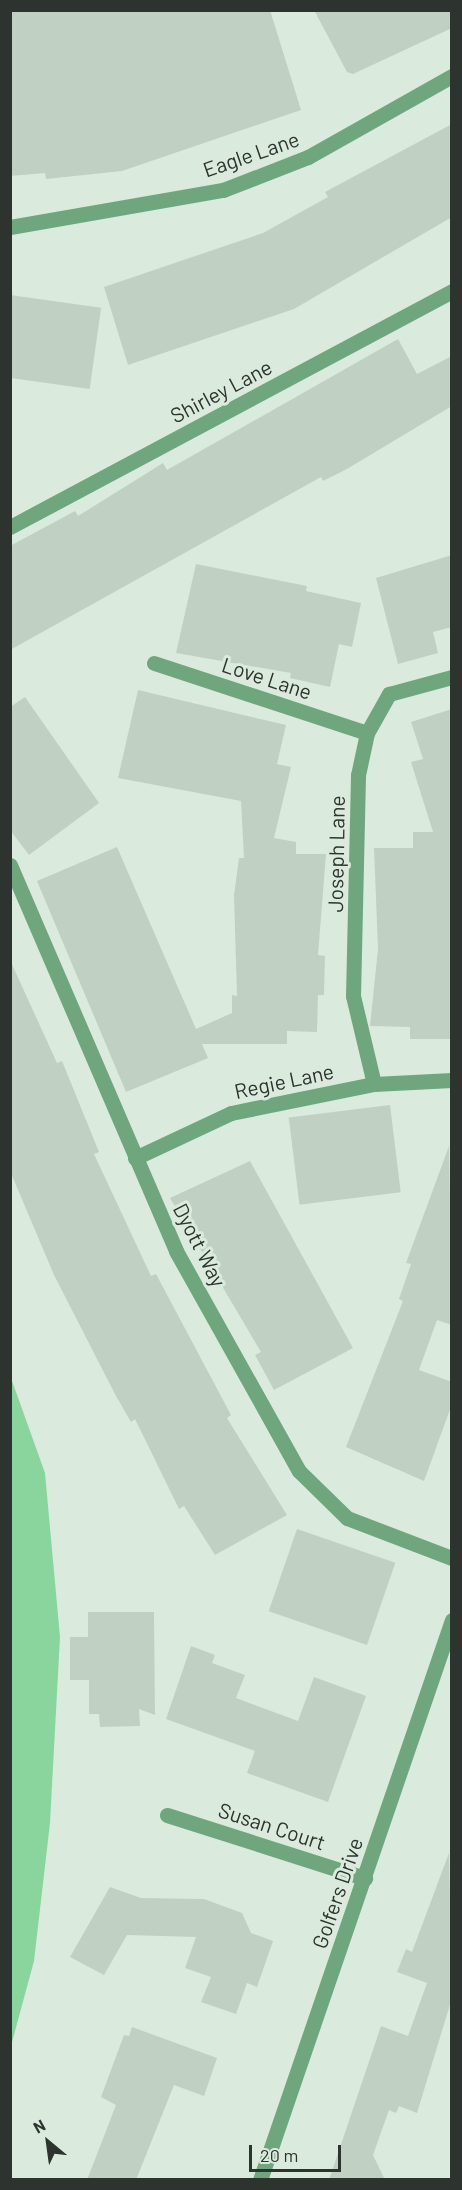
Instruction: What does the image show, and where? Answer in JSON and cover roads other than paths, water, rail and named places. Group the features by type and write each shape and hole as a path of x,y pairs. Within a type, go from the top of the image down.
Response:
{"street":[{"name":"Eagle Lane","path":"10,227 223,190 308,158 452,76"},
{"name":"Shirley Lane","path":"10,528 452,291"},
{"name":"Love Lane","path":"154,663 367,733"},
{"name":"Joseph Lane","path":"374,1084 353,996 358,775 367,733 389,694 452,677"},
{"name":"Dyott Way","path":"10,865 176,1251 299,1471 347,1518 452,1558"},
{"name":"Regie Lane","path":"135,1158 231,1113 374,1084 452,1080"},
{"name":"Golfers Drive","path":"260,2180 452,1620"},
{"name":"Susan Court","path":"167,1815 365,1878"}]}
